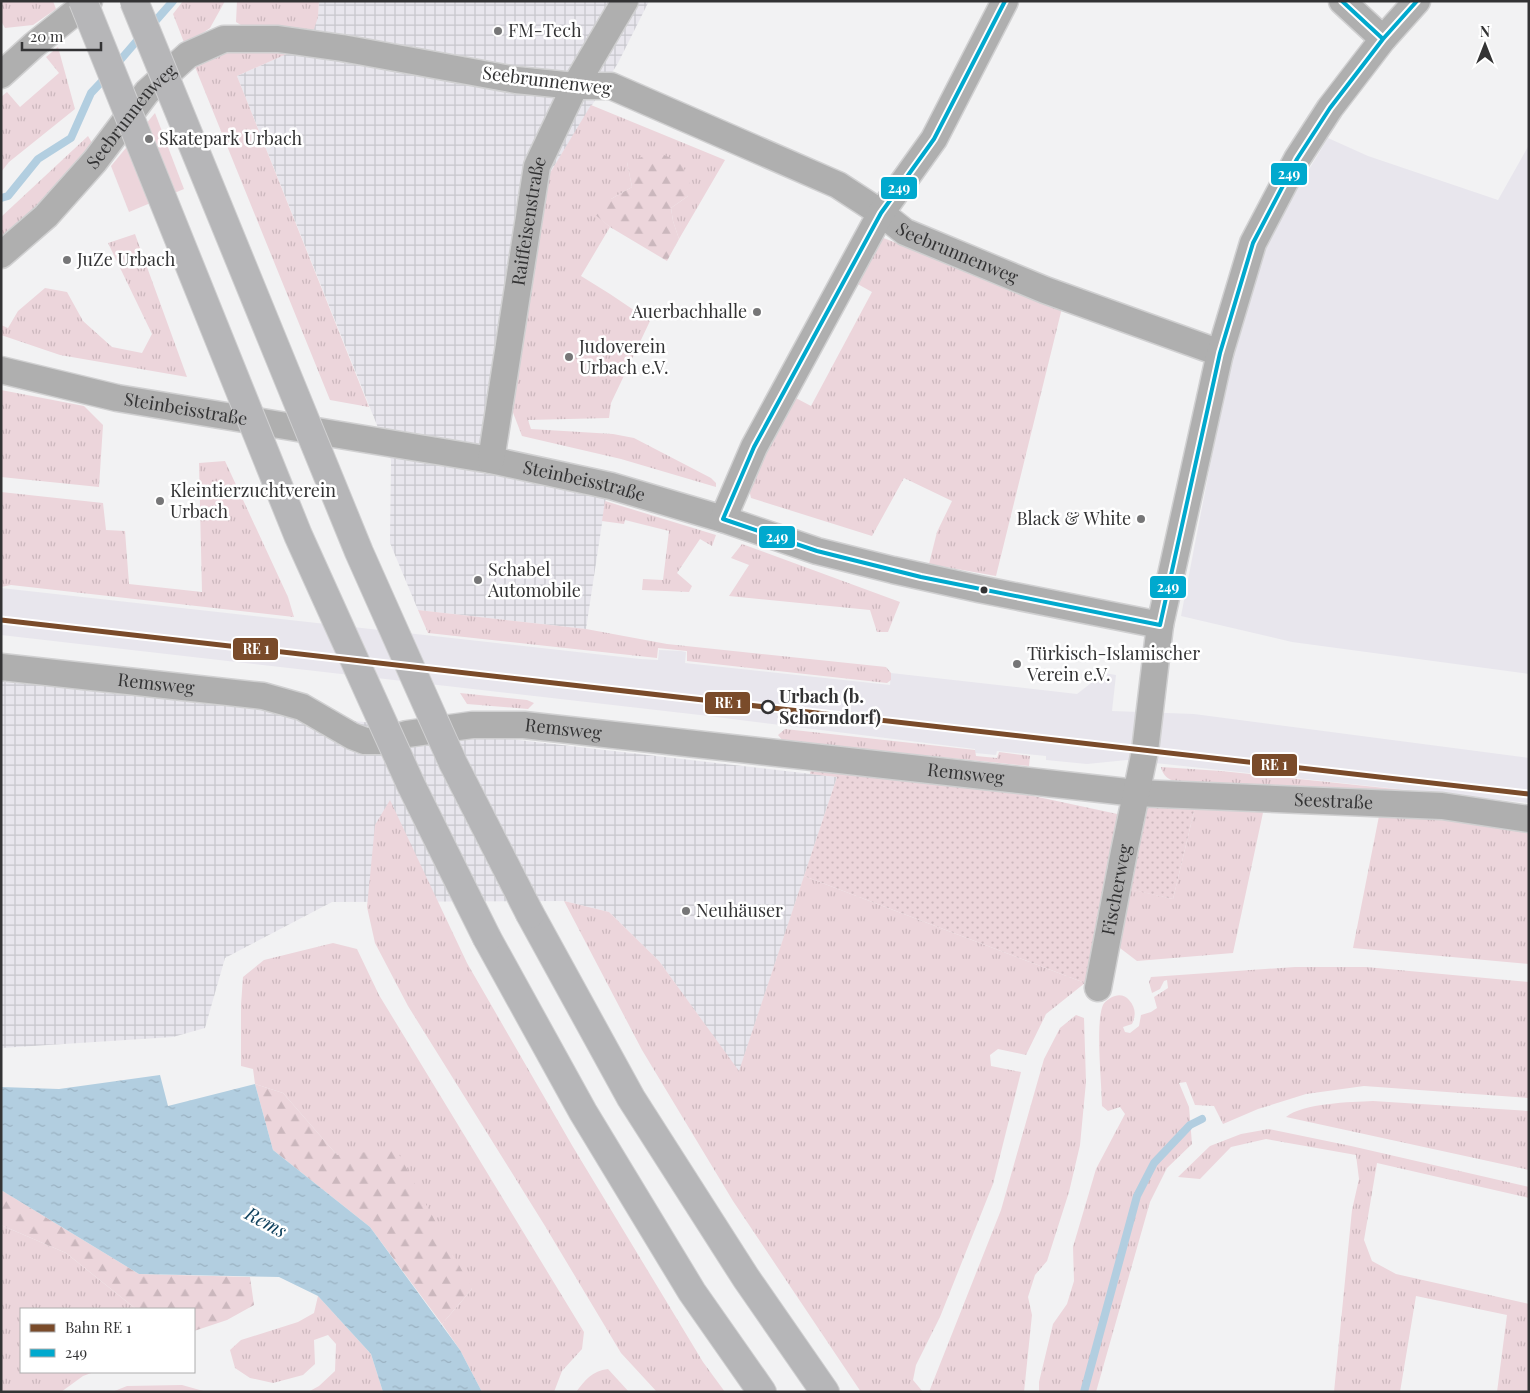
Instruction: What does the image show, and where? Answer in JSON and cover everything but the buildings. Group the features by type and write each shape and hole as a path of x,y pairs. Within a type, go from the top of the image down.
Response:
{"highway":[{"path":"83,1 298,535 411,786 487,938 583,1112 682,1276 762,1392"},
{"path":"134,1 359,552 453,763 530,914 632,1098 746,1278 825,1392"}],"street":[{"path":"2,72 89,1"},
{"name":"Raiffeisenstraße","path":"491,460 536,166 575,86 625,1"},
{"path":"723,519 754,446 881,213 934,139 1005,1"},
{"path":"1342,1 1383,39"},
{"name":"Fischerweg","path":"1098,988 1145,751 1160,625 1220,353 1254,243 1302,152 1330,108 1383,39 1417,1"},
{"name":"Seebrunnenweg","path":"1,255 46,216 94,161 147,92 188,55 224,39 278,40 342,48 516,80 575,86 611,86 838,185 881,213 905,232 1045,290 1220,353"},
{"name":"Steinbeisstraße","path":"1,370 126,400 491,460 611,486 723,519 817,551 921,577 1160,625"},
{"name":"Remsweg","path":"1,667 263,696 302,707 352,736 365,741 383,741 407,734 472,725 524,725 1136,792"},
{"name":"Seestraße","path":"1136,792 1442,806 1529,819"}],"shaded area":[{"path":"319,1 649,1 618,63 550,173 502,469 606,497 586,629 418,610 390,543 391,460 237,76 298,49 318,17"},
{"path":"1328,138 1368,156 1498,200 1529,145 1529,674 1292,642 1181,616 1232,352 1270,233"},
{"path":"1,588 640,659 658,660 659,650 681,651 686,652 685,663 890,685 891,673 1077,694 1104,673 1116,675 1112,711 1194,714 1529,758 1529,803 1127,760 1087,764 1046,760 1046,756 997,751 996,755 975,753 975,749 700,715 1,635"},
{"path":"1,680 837,777 739,1072 659,961 609,912 564,901 332,902 225,958 205,1028 173,1037 1,1048"}],"green space":[{"path":"1,1 53,1 56,9 33,25 5,28 1,21"},
{"path":"183,1 225,1 210,28 185,45 173,14"},
{"path":"237,1 319,1 318,17 312,35 249,30 236,22"},
{"path":"58,47 75,109 9,162 1,172 1,97 7,92 20,107 59,73 46,57"},
{"path":"298,49 237,76 369,407 330,400 193,62 214,50"},
{"path":"591,105 725,160 679,239 671,208 688,196 627,162 632,187 611,199 594,213 610,227 581,276 650,321 611,403 609,418 528,420 531,429 613,434 634,438 711,478 716,483 716,487 621,459 522,436 512,410 550,173"},
{"name":"Skatepark Urbach","path":"155,113 184,189 129,212 111,166"},
{"path":"88,136 95,148 1,244 1,217"},
{"path":"657,152 678,161 690,177 688,196 671,208 679,239 667,261 610,227 593,213 599,198 611,199 632,187 627,162"},
{"path":"135,234 187,377 60,355 1,335 1,325 8,328 18,311 45,288 67,292 83,321 112,347 142,353 152,334 108,243"},
{"path":"881,237 1062,308 996,576 929,564 937,532 952,501 904,478 872,536 751,498 748,485 792,396 811,406 872,292 854,282"},
{"path":"1,390 84,406 103,425 99,487 1,477"},
{"path":"225,461 288,597 294,617 11,585 1,587 1,492 103,503 106,530 125,531 129,584 202,592 199,463"},
{"path":"605,501 716,535 712,546 700,539 677,573 692,586 689,592 642,590 643,579 663,580 669,531 625,520 624,524 602,521"},
{"path":"742,544 900,602 888,632 877,632 870,610 729,596 749,565 731,558"},
{"path":"418,610 586,629 667,644 886,667 891,673 891,680 887,683 687,661 687,651 658,648 657,658 428,633"},
{"path":"460,693 527,700 534,703 528,709 467,704"},
{"path":"785,729 975,750 976,756 997,758 999,752 1030,756 1029,766 783,741 778,735"},
{"path":"812,763 1005,790 1136,818 1139,803 1196,803 1173,899 1110,885 1085,983 804,876 837,777 810,774"},
{"path":"1161,767 1221,771 1433,793 1188,784 1168,778"},
{"path":"390,800 467,963 573,1147 703,1362 725,1392 657,1392 621,1353 545,1226 408,1006 375,943 367,907 375,825"},
{"path":"1196,803 1264,808 1233,953 1137,961 1116,945 1121,887 1173,899"},
{"path":"1379,816 1448,817 1529,826 1529,964 1353,948"},
{"path":"804,876 1085,983 1046,1014 1026,1055 998,1049 990,1055 991,1066 1021,1072 993,1184 940,1317 916,1365 913,1380 923,1392 861,1392 733,1201 642,1050 564,901 609,912 659,961 739,1071"},
{"path":"333,943 357,949 379,995 584,1332 582,1349 562,1371 554,1392 482,1392 460,1350 442,1324 472,1289 337,1155 283,1093 255,1084 253,1069 241,1066 243,977 264,960"},
{"path":"1295,967 1366,967 1529,982 1529,1098 1364,1086 1306,1094 1258,1109 1223,1124 1214,1106 1195,1105 1186,1082 1179,1083 1189,1107 1192,1144 1167,1168 1150,1202 1096,1392 1039,1392 1039,1382 1053,1324 1067,1304 1074,1281 1073,1247 1096,1169 1125,1114 1120,1107 1108,1111 1102,1106 1099,1025 1103,1005 1108,999 1117,995 1128,999 1135,1012 1134,1018 1132,1024 1123,1027 1125,1032 1130,1033 1139,1026 1141,1015 1157,1008 1154,997 1168,988 1167,980 1164,981 1160,989 1152,993 1149,982 1151,977"},
{"path":"1076,1015 1084,1018 1086,1082 1080,1145 1069,1192 1047,1261 1035,1275 1028,1297 1032,1315 1024,1392 929,1392 1001,1210 1044,1059 1060,1028"},
{"path":"255,1084 283,1093 337,1155 396,1149 472,1289 442,1324 370,1227 273,1150"},
{"path":"1373,1101 1529,1111 1529,1170 1286,1117 1294,1112 1315,1106"},
{"path":"1269,1129 1529,1187 1529,1198 1377,1163 1364,1240 1372,1261 1396,1274 1529,1304 1529,1392 1497,1392 1507,1315 1416,1296 1400,1392 1334,1392 1352,1210 1359,1179 1356,1155 1266,1139 1231,1147 1200,1179 1178,1177 1210,1146 1241,1134"},
{"path":"1,1190 139,1274 250,1277 254,1305 227,1320 195,1331 195,1308 135,1308 66,1253 1,1225"},
{"path":"1,1225 66,1253 135,1308 20,1308 20,1373 91,1373 83,1376 61,1392 1,1392"},
{"path":"318,1296 371,1354 383,1392 308,1392 319,1386 335,1371 336,1344 328,1335 314,1340 315,1364 303,1375 273,1383 250,1378 235,1368 230,1350 241,1340 298,1322 314,1313"},
{"path":"608,1369 629,1392 576,1392 589,1377"},
{"path":"182,1385 207,1392 112,1392 127,1386"}],"water":[{"name":"Rems","path":"160,1075 168,1106 255,1084 273,1150 370,1227 460,1350 482,1392 383,1392 371,1354 318,1296 279,1277 139,1274 1,1190 1,1087 59,1089"}],"waterway":[{"path":"151,26 173,1"},
{"path":"116,65 141,36"},
{"path":"1,198 8,196 38,159 71,138 91,93 107,76"},
{"path":"1084,1392 1137,1196 1154,1163 1190,1125 1202,1119"}],"transit line":[{"name":"249","path":"1005,1 934,139 881,213 754,447 723,519 817,551 921,577 1160,625 1220,353 1253,243 1297,159 1330,108 1383,39 1417,1"},
{"name":"249","path":"1342,1 1383,39"},
{"path":"1,620 1529,794"}],"place":[{"name":"FM-Tech","path":"498,31"},
{"name":"Skatepark Urbach","path":"149,139"},
{"name":"JuZe Urbach","path":"67,260"},
{"name":"Auerbachhalle","path":"757,312"},
{"name":"Judoverein Urbach e.V.","path":"569,357"},
{"name":"Kleintierzuchtverein Urbach","path":"160,501"},
{"name":"Black & White","path":"1141,519"},
{"name":"Schabel Automobile","path":"478,580"},
{"name":"Türkisch-Islamischer Verein e.V.","path":"1017,664"},
{"name":"Urbach (b. Schorndorf)","path":"768,707"},
{"name":"Neuhäuser","path":"686,911"}]}
